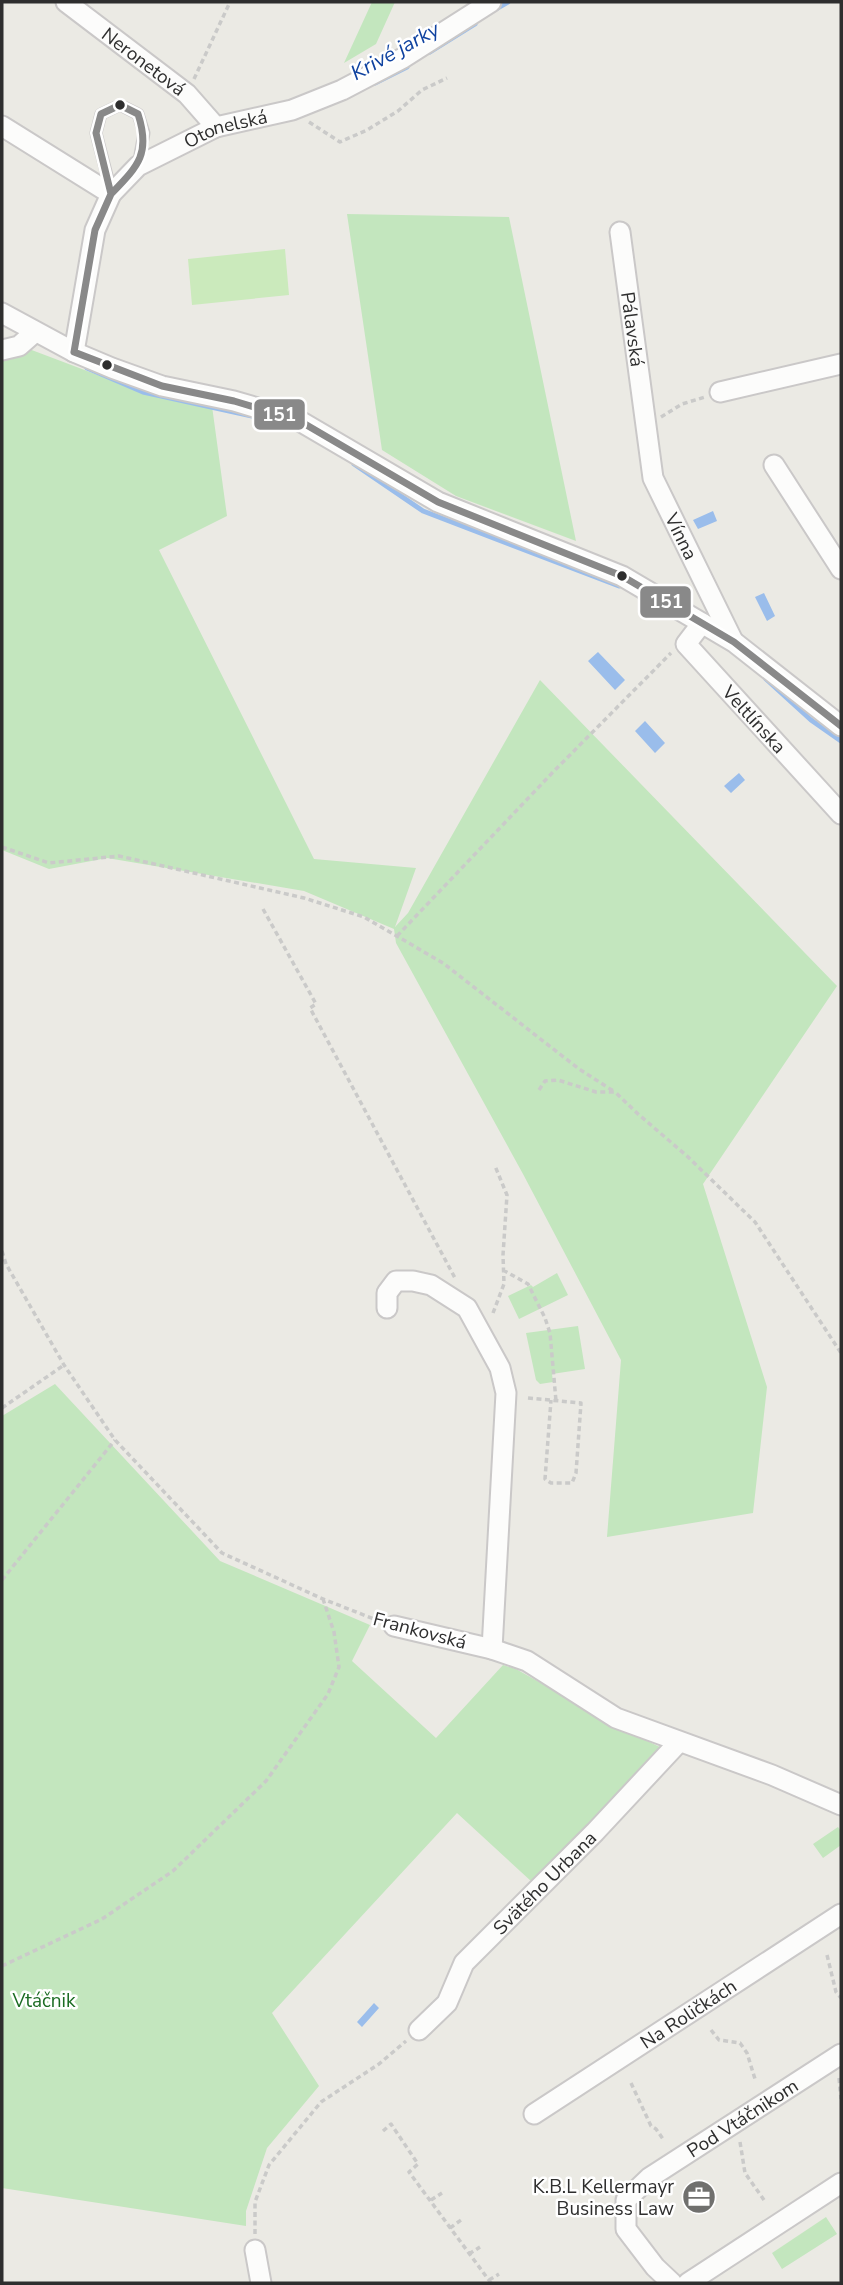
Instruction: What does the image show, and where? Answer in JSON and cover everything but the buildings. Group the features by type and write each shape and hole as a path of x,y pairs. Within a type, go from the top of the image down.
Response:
{"street":[{"name":"Neronetová","path":"66,2 187,94 216,127"},
{"name":"Otonelská","path":"74,352 95,230 111,194 138,166 216,127 292,110 342,90 403,58 491,2"},
{"path":"2,126 111,194"},
{"name":"Pálavská","path":"620,232 648,426"},
{"path":"2,313 74,352 162,386 234,401 298,420 438,502 622,576 734,642 841,726"},
{"path":"2,349 19,346 35,332"},
{"path":"720,393 841,363"},
{"name":"Vínna","path":"648,426 653,478 734,642"},
{"path":"774,464 841,569"},
{"path":"686,644 702,623"},
{"name":"Veltlínska","path":"686,644 841,814"},
{"path":"387,1308 387,1293 396,1281 431,1285 467,1308 500,1368 506,1393 492,1648"},
{"name":"Frankovská","path":"394,1626 492,1648 527,1661 616,1718 772,1775 841,1805"},
{"name":"Svätého Urbana","path":"419,2030 447,2003 464,1963 595,1832 679,1742"},
{"name":"Na Roličkách","path":"534,2114 841,1914"},
{"name":"Pod Vtáčnikom","path":"672,2283 655,2267 626,2230 626,2200 649,2178 841,2054"},
{"path":"688,2283 841,2183"},
{"path":"255,2250 261,2283"}],"lane":[{"path":"111,194 96,133 102,114 121,105 138,114 144,133 138,166"}],"path":[{"path":"187,94 230,2"},
{"path":"302,117 340,142 367,130 398,111 422,90 447,78"},
{"path":"648,426 682,404 720,393"},
{"path":"397,936 555,770 671,653 686,644"},
{"path":"2,847 49,863 119,856 304,898 364,917 397,936 443,964 560,1055 615,1092 687,1156 755,1222 841,1353"},
{"path":"263,909 316,1004 310,1009 457,1283"},
{"path":"539,1090 545,1081 558,1080 596,1092 615,1092"},
{"path":"493,1313 504,1284 507,1195 495,1166"},
{"name":"Frankovská","path":"2,1251 6,1264 64,1365 115,1440 222,1553 323,1599 394,1626"},
{"path":"503,1270 527,1284 550,1333 554,1400 545,1479 551,1483 572,1483 576,1473 581,1403 554,1400 528,1398"},
{"path":"2,1408 64,1365"},
{"path":"2,1580 115,1440"},
{"path":"2,1966 102,1919 173,1871 266,1780 328,1694 339,1667 334,1632 323,1599"},
{"path":"827,1955 836,1992 841,1998"},
{"path":"255,2250 255,2202 270,2165 321,2102 379,2064 419,2030"},
{"path":"711,2031 719,2040 740,2043 747,2053 755,2079"},
{"path":"839,2078 841,2099"},
{"path":"631,2083 650,2126 656,2129 663,2139"},
{"path":"383,2131 391,2124 418,2164 408,2172 490,2282 499,2274"},
{"path":"740,2142 745,2173 764,2200"},
{"path":"431,2200 442,2193"},
{"path":"450,2228 461,2220"},
{"path":"469,2254 480,2246"}],"green space":[{"path":"372,2 395,2 376,44 344,63"},
{"path":"347,214 509,217 576,541 456,496 382,450"},
{"path":"285,249 289,295 192,305 188,259"},
{"path":"29,349 148,394 212,406 227,516 159,550 314,859 416,868 395,927 408,913 540,680 837,986 703,1184 767,1387 753,1513 607,1537 621,1360 396,943 394,929 304,891 107,858 49,869 2,850 2,355"},
{"path":"557,1273 568,1295 519,1319 508,1296 531,1285 533,1287"},
{"path":"578,1326 585,1369 552,1374 553,1382 540,1384 536,1380 526,1333"},
{"name":"Vtáčnik","path":"55,1384 220,1561 370,1625 352,1661 436,1738 503,1665 516,1669 624,1730 662,1748 532,1882 457,1813 272,2013 319,2086 267,2148 246,2211 246,2226 2,2188 2,1416"},
{"path":"838,1827 841,1831 841,1845 823,1858 813,1844"},
{"path":"826,2217 837,2234 782,2269 772,2253"}],"water":[{"path":"713,511 717,521 698,529 693,520"},
{"path":"764,593 775,616 767,621 755,597"},
{"path":"598,652 625,680 615,690 588,661"},
{"path":"645,721 665,743 655,753 635,731"},
{"path":"739,773 745,780 731,793 724,786"},
{"path":"374,2003 379,2008 362,2027 357,2022"}],"waterway":[{"name":"Krivé jarky","path":"494,10 508,2"},
{"name":"Krivé jarky","path":"430,52 475,24"},
{"name":"Krivé jarky","path":"375,83 407,67"},
{"path":"87,368 143,392 252,416"},
{"path":"354,464 423,511 619,586"},
{"path":"766,679 811,720 841,741"}],"transit line":[{"name":"151","path":"120,105 138,114 142,128 142,150 135,167 111,194 96,133 101,114 120,105"},
{"name":"151","path":"74,352 95,230 111,194"},
{"name":"151","path":"74,352 162,386 234,401 298,420 438,502 622,576 734,642 841,726"}],"place":[{"name":"K.B.L Kellermayr Business Law","path":"699,2197"}]}
